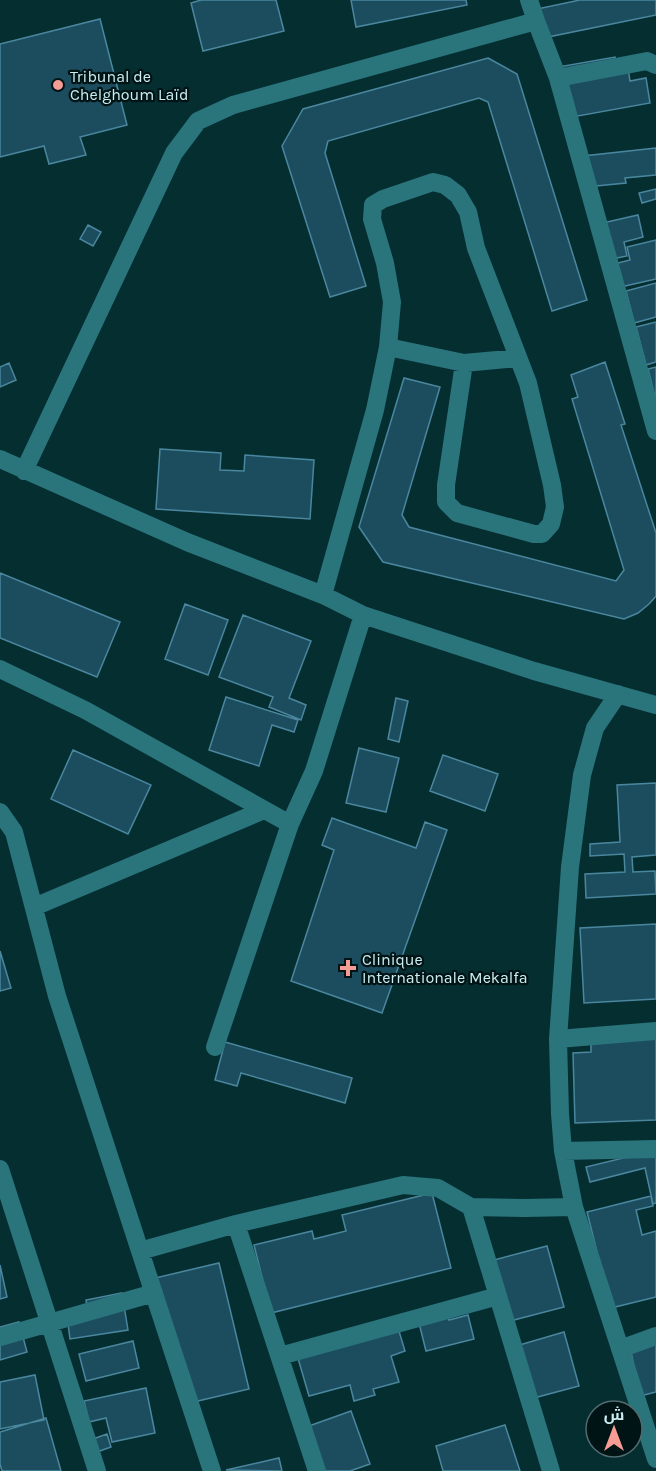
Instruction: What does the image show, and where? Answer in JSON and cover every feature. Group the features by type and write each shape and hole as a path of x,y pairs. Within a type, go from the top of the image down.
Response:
{"street":[{"path":"529,0 558,78 656,431"},
{"path":"24,471 174,153 198,121 233,105 536,21"},
{"path":"558,78 646,61 656,65"},
{"path":"323,595 375,410 388,347 392,302 385,263 372,219 373,205 383,199 433,182 445,185 458,195 468,212 476,248 528,383 555,507 551,524 542,534 534,534 458,513 446,502 446,485 464,363"},
{"path":"388,347 464,363 518,358"},
{"path":"0,459 187,542 323,595 363,615 534,671 656,705"},
{"path":"215,1047 290,824 314,771 363,615"},
{"path":"0,669 85,711 290,824"},
{"path":"618,694 595,728 582,776 570,867 558,1039 563,1151 573,1207 656,1459"},
{"path":"34,907 264,810"},
{"path":"0,812 14,832 57,996 212,1471"},
{"path":"558,1039 656,1031"},
{"path":"563,1151 656,1149"},
{"path":"0,1168 96,1471"},
{"path":"140,1251 236,1224 403,1185 438,1188 471,1207 573,1207"},
{"path":"471,1207 551,1471"},
{"path":"236,1224 317,1471"},
{"path":"0,1337 154,1293"},
{"path":"280,1356 498,1296"},
{"path":"620,1349 656,1336"}],"building":[{"path":"201,0 276,0 284,31 203,51 191,3"},
{"path":"351,0 466,0 467,5 356,27"},
{"path":"580,0 656,0 656,15 543,38 537,9"},
{"name":"Tribunal de Chelghoum Laïd","path":"100,19 127,125 80,137 86,155 49,164 44,146 0,157 0,44"},
{"path":"615,57 617,70 628,68 630,81 646,78 650,103 567,118 558,67"},
{"path":"488,58 517,74 587,300 552,311 488,102 479,98 328,141 325,153 366,286 330,297 282,146 303,109"},
{"path":"656,148 656,175 625,178 626,183 586,187 583,156"},
{"path":"656,189 656,199 642,203 639,193"},
{"path":"638,215 643,237 624,242 627,256 607,260 598,224"},
{"path":"88,225 101,232 93,246 80,239"},
{"path":"656,240 656,279 616,288 610,265 630,260 627,247"},
{"path":"656,283 656,317 634,323 626,291"},
{"path":"656,322 656,362 646,365 636,327"},
{"path":"605,362 625,424 621,425 656,533 656,596 649,604 638,613 624,619 383,562 359,527 404,378 440,387 402,515 409,527 616,581 624,570 572,399 578,397 571,375"},
{"path":"9,363 16,380 0,387 0,367"},
{"path":"656,367 656,401 648,369"},
{"path":"160,449 221,453 220,470 244,471 245,455 314,460 310,519 156,509"},
{"path":"0,573 120,622 97,677 0,638"},
{"path":"185,604 228,620 208,675 165,659"},
{"path":"243,615 311,641 289,698 306,705 301,720 269,707 273,697 219,677"},
{"path":"226,697 298,720 294,732 272,725 259,766 209,750"},
{"path":"396,698 408,701 399,742 388,739"},
{"path":"359,748 399,758 386,812 346,803"},
{"path":"73,750 151,785 128,834 51,799"},
{"path":"443,755 498,774 485,811 430,791"},
{"path":"656,783 656,855 632,857 633,872 655,871 656,894 586,898 585,874 625,872 624,854 590,856 590,844 620,842 617,785"},
{"path":"332,818 416,848 425,822 447,830 382,1013 291,981 334,850 322,845"},
{"path":"656,924 656,999 584,1003 580,928"},
{"path":"0,951 11,988 0,991"},
{"path":"656,1034 656,1120 575,1123 573,1053 591,1052 591,1044"},
{"path":"225,1042 352,1078 345,1103 241,1073 237,1086 215,1080"},
{"path":"656,1150 656,1203 653,1204 645,1168 590,1182 586,1167"},
{"path":"432,1193 451,1268 271,1313 254,1245 312,1231 314,1239 346,1231 342,1215"},
{"path":"651,1196 653,1206 636,1210 642,1235 656,1231 656,1297 611,1308 587,1212"},
{"path":"547,1246 564,1307 510,1321 494,1260"},
{"path":"219,1263 249,1389 185,1404 155,1278"},
{"path":"0,1265 7,1297 0,1299"},
{"path":"122,1293 128,1330 70,1339 68,1324 89,1320 86,1300"},
{"path":"446,1308 449,1320 468,1315 474,1339 426,1351 417,1315"},
{"path":"395,1318 405,1351 391,1356 399,1382 373,1389 375,1395 354,1401 350,1385 309,1396 295,1348"},
{"path":"19,1322 27,1352 0,1360 0,1327"},
{"path":"564,1332 579,1386 530,1399 516,1346"},
{"path":"133,1341 139,1368 86,1381 79,1354"},
{"path":"656,1342 656,1392 640,1396 630,1347"},
{"path":"35,1375 44,1420 0,1429 0,1382"},
{"path":"146,1388 155,1433 112,1442 106,1418 89,1422 84,1401"},
{"path":"351,1411 370,1464 350,1471 325,1471 309,1426"},
{"path":"46,1418 61,1471 2,1471 0,1432"},
{"path":"505,1425 520,1471 443,1471 436,1446"},
{"path":"107,1434 111,1447 97,1452 93,1439"},
{"path":"279,1458 282,1471 226,1470"}],"place":[{"name":"Tribunal de Chelghoum Laïd","path":"58,85"},
{"name":"Clinique Internationale Mekalfa","path":"348,968"}]}
